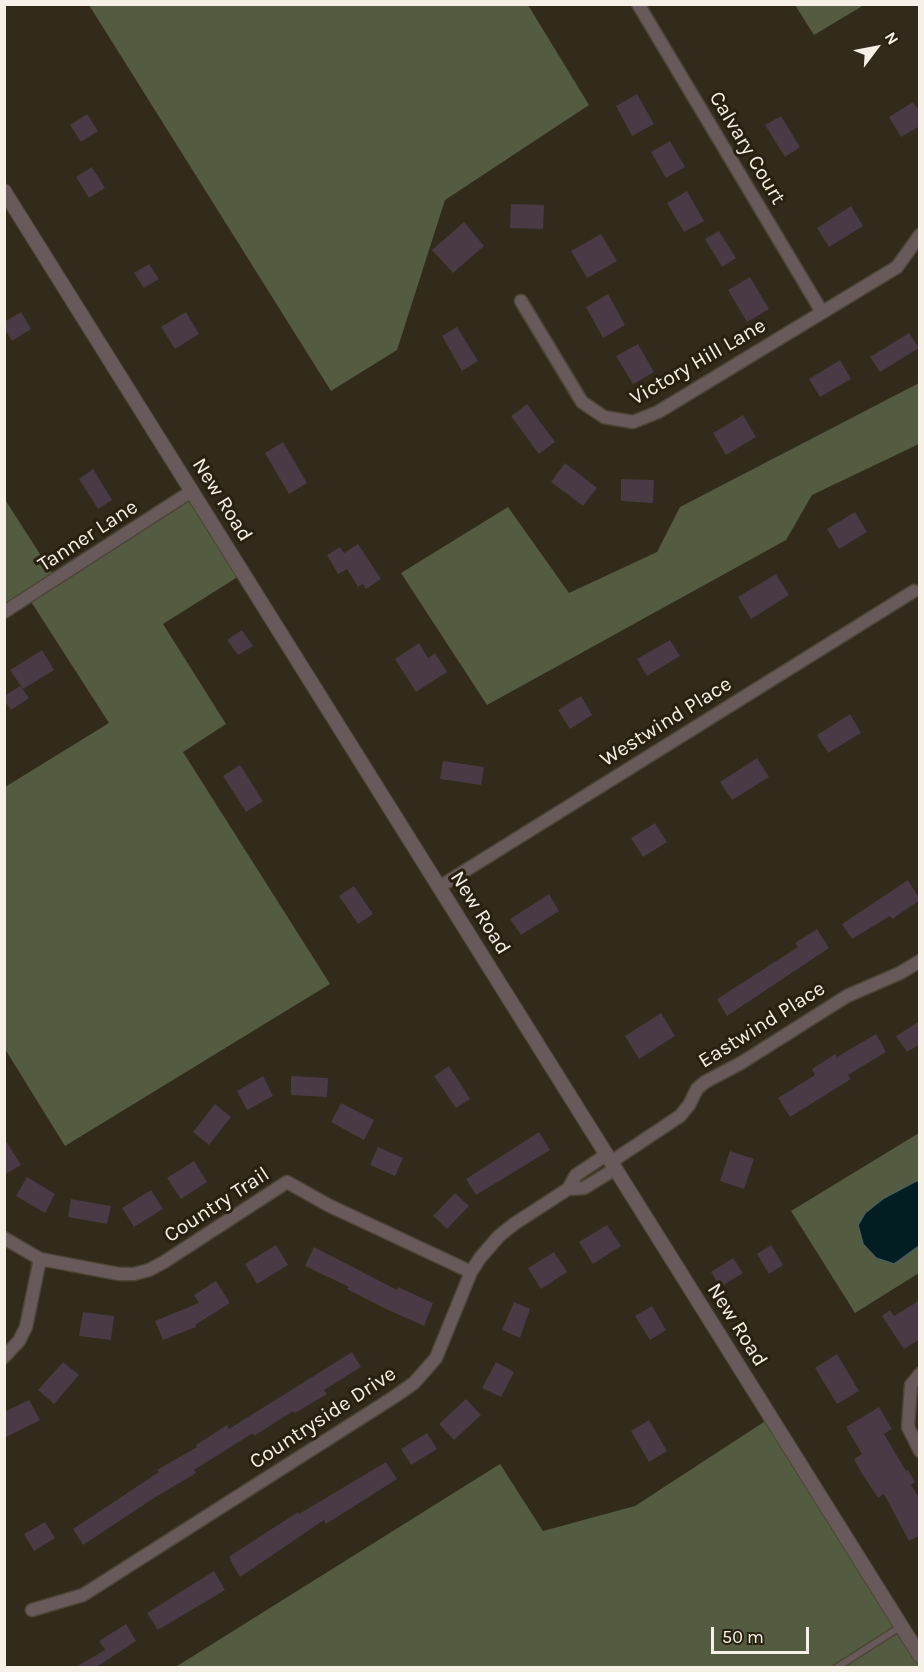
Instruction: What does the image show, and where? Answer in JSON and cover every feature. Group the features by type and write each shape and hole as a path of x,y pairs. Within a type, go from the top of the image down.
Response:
{"street":[{"name":"Calvary Court","path":"638,4 822,312"},
{"name":"New Road","path":"4,191 918,1652"},
{"name":"Victory Hill Lane","path":"521,301 582,402 604,417 633,422 658,412 897,267 920,235"},
{"name":"Tanner Lane","path":"4,612 192,491"},
{"name":"Westwind Place","path":"439,887 914,591"},
{"name":"Eastwind Place","path":"610,1162 680,1116 705,1082 741,1063 847,996 900,973 920,961"},
{"name":"Countryside Drive","path":"32,1610 83,1595 414,1383 435,1358 471,1272 488,1247 514,1224 568,1189 584,1188 610,1162"},
{"name":"Country Trail","path":"4,1238 40,1258 119,1274 134,1274 149,1270 164,1262 287,1182 328,1205 471,1272"},
{"path":"4,1357 19,1341 26,1327 40,1258"},
{"path":"920,1374 911,1385 908,1427 920,1451"}],"lane":[{"path":"836,1668 901,1626"}],"green space":[{"path":"89,5 528,5 589,105 445,200 397,350 331,391"},
{"path":"795,5 864,5 814,35"},
{"path":"919,383 919,444 812,495 786,540 487,705 401,573 508,507 569,593 657,552 680,507"},
{"path":"192,491 244,573 163,624 226,724 183,752 330,984 65,1146 5,1049 5,787 109,723 28,597 5,612 4,498 56,579"},
{"path":"919,1133 919,1181 915,1181 858,1225 863,1244 876,1258 894,1264 919,1246 919,1273 855,1313 791,1211"},
{"path":"770,1418 920,1656 919,1668 174,1668 500,1464 543,1531 635,1506"}],"water":[{"path":"919,1181 919,1246 894,1264 876,1258 863,1244 858,1225 865,1213 884,1198"}],"building":[{"path":"637,94 654,124 632,136 616,106"},
{"path":"913,102 920,112 920,126 901,137 889,117"},
{"path":"87,114 98,131 81,142 70,125"},
{"path":"781,116 800,147 785,157 765,125"},
{"path":"670,141 685,167 666,178 651,152"},
{"path":"92,167 105,188 89,198 76,177"},
{"path":"687,191 704,221 684,232 667,203"},
{"path":"511,204 544,205 543,229 510,228"},
{"path":"851,206 863,226 829,247 817,228"},
{"path":"464,222 484,246 453,273 432,250"},
{"path":"719,231 736,258 722,267 705,239"},
{"path":"601,234 617,261 587,278 571,251"},
{"path":"149,264 159,279 144,288 134,273"},
{"path":"750,277 769,309 747,322 728,290"},
{"path":"608,294 625,325 603,338 586,307"},
{"path":"21,312 31,329 12,341 4,328 4,322"},
{"path":"186,312 199,334 175,349 161,327"},
{"path":"457,327 478,361 462,371 442,336"},
{"path":"909,333 919,348 880,372 870,357"},
{"path":"638,344 654,372 633,384 616,356"},
{"path":"840,360 851,379 820,397 809,379"},
{"path":"527,404 555,442 539,454 511,416"},
{"path":"743,415 756,437 726,455 713,433"},
{"path":"283,442 307,483 289,494 265,453"},
{"path":"565,463 597,488 583,506 551,482"},
{"path":"93,469 112,500 98,509 79,479"},
{"path":"621,479 654,480 653,503 621,501"},
{"path":"855,512 867,532 839,549 827,529"},
{"path":"358,544 381,579 366,589 363,584 358,587 347,569 338,574 327,555 340,547 344,553"},
{"path":"776,574 789,595 751,619 738,597"},
{"path":"242,630 253,646 238,655 227,640"},
{"path":"670,640 680,656 647,676 637,659"},
{"path":"419,643 428,658 435,653 447,672 416,692 395,659"},
{"path":"42,650 54,670 23,689 10,670"},
{"path":"20,686 29,698 11,710 4,696"},
{"path":"581,696 592,715 570,729 558,710"},
{"path":"850,714 861,733 828,753 817,735"},
{"path":"757,758 769,777 732,800 720,782"},
{"path":"443,761 484,767 481,785 440,779"},
{"path":"240,765 263,801 246,812 223,776"},
{"path":"655,823 667,842 643,857 631,838"},
{"path":"908,880 920,900 892,919 890,916 852,939 842,924"},
{"path":"354,886 373,914 358,924 339,896"},
{"path":"549,894 559,911 521,935 510,919"},
{"path":"817,929 829,948 727,1016 717,999 798,947 795,943"},
{"path":"661,1013 675,1036 639,1059 625,1036"},
{"path":"920,1021 920,1044 907,1052 896,1036"},
{"path":"876,1034 886,1052 848,1075 851,1079 790,1117 778,1098 815,1075 812,1069 835,1054 837,1057"},
{"path":"449,1066 470,1099 456,1108 434,1076"},
{"path":"263,1076 273,1096 247,1110 237,1091"},
{"path":"291,1076 328,1078 327,1097 291,1095"},
{"path":"341,1103 374,1120 364,1140 331,1122"},
{"path":"215,1104 231,1117 209,1145 193,1132"},
{"path":"539,1132 550,1150 476,1195 466,1179"},
{"path":"4,1138 21,1165 4,1175"},
{"path":"378,1147 403,1158 395,1176 370,1165"},
{"path":"730,1151 754,1159 744,1189 720,1181"},
{"path":"194,1161 207,1182 181,1199 167,1178"},
{"path":"27,1177 55,1194 45,1213 16,1196"},
{"path":"151,1190 163,1209 134,1227 122,1208"},
{"path":"455,1193 469,1206 447,1229 433,1216"},
{"path":"71,1199 111,1206 107,1224 68,1217"},
{"path":"607,1225 621,1246 593,1264 579,1242"},
{"path":"276,1245 288,1265 257,1284 245,1264"},
{"path":"771,1245 783,1265 769,1274 757,1254"},
{"path":"314,1247 397,1290 398,1287 433,1303 424,1326 384,1308 347,1289 349,1287 305,1266"},
{"path":"554,1252 567,1272 541,1289 528,1268"},
{"path":"733,1258 743,1273 720,1287 711,1272"},
{"path":"216,1281 230,1303 195,1325 196,1327 163,1340 155,1321 199,1303 194,1295"},
{"path":"920,1300 920,1339 904,1349 882,1316 890,1310 894,1316"},
{"path":"514,1302 530,1309 520,1338 502,1330"},
{"path":"652,1306 666,1330 650,1340 635,1316"},
{"path":"83,1312 114,1316 111,1340 79,1336"},
{"path":"352,1352 361,1367 324,1390 327,1394 295,1413 293,1411 254,1436 253,1433 194,1470 196,1473 83,1545 73,1529 159,1472 157,1470 197,1447 196,1445 227,1425 229,1429"},
{"path":"837,1354 859,1391 837,1404 815,1368"},
{"path":"63,1362 79,1375 54,1404 38,1390"},
{"path":"496,1362 514,1372 501,1397 482,1388"},
{"path":"466,1399 481,1415 454,1440 439,1424"},
{"path":"29,1400 40,1420 4,1438 4,1412"},
{"path":"879,1407 892,1429 884,1434 915,1482 911,1485 920,1500 920,1535 909,1541 884,1494 878,1498 861,1472 854,1459 862,1454 846,1427"},
{"path":"649,1420 667,1451 649,1462 631,1431"},
{"path":"427,1433 437,1449 411,1465 401,1449"},
{"path":"386,1462 397,1479 326,1524 324,1520 240,1577 230,1556 298,1512 299,1514"},
{"path":"45,1522 55,1538 34,1551 24,1534"},
{"path":"214,1571 225,1590 158,1630 147,1613"},
{"path":"126,1624 136,1641 95,1668 74,1668 105,1650 99,1641"}]}
